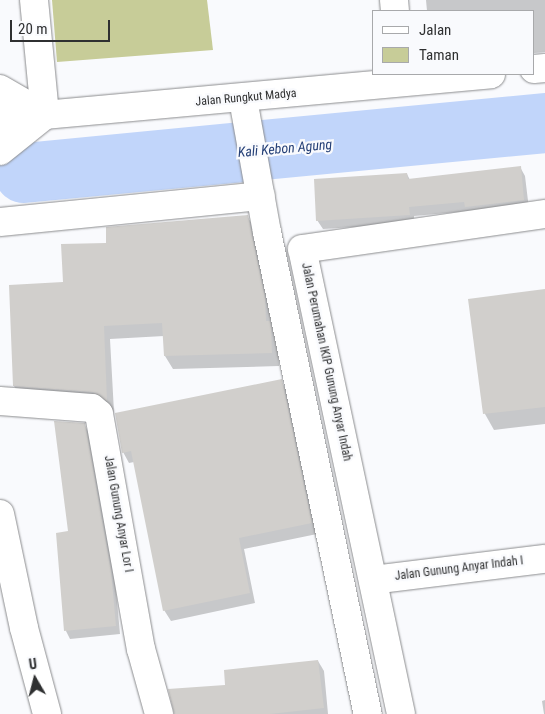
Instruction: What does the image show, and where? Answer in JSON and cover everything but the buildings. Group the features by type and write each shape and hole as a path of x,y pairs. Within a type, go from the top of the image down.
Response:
{"street":[{"path":"34,0 45,115"},
{"name":"Jalan Rungkut Madya","path":"0,119 244,99 403,78 469,75"},
{"path":"0,89 45,115"},
{"path":"244,99 260,193 368,714"},
{"path":"0,151 45,115"},
{"path":"0,222 260,193"},
{"name":"Jalan Perumahan IKIP Gunung Anyar Indah","path":"401,714 302,249 545,214"},
{"name":"Jalan Gunung Anyar Lor I","path":"0,401 92,408 99,414 141,649 159,714"},
{"path":"0,514 24,628 47,714"},
{"name":"Jalan Gunung Anyar Indah I","path":"373,580 545,559"}],"green space":[{"path":"52,0 207,0 213,50 57,62"}],"waterway":[{"name":"Kali Kebon Agung","path":"24,173 545,123"}]}
